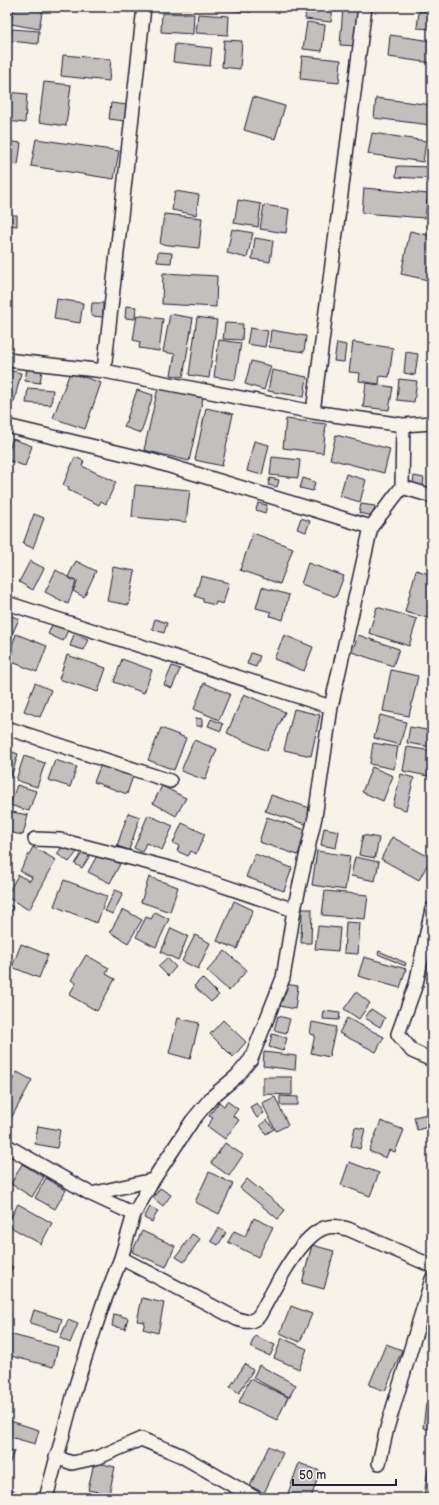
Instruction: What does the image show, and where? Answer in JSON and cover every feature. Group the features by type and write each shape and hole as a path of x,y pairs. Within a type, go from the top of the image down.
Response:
{"street":[{"path":"104,370 144,7"},
{"path":"313,412 365,7"},
{"path":"7,360 104,370 313,412 403,425 432,423"},
{"path":"46,1498 79,1375 103,1304 121,1258 134,1214 153,1180 192,1121 212,1096 237,1076 251,1059 283,978 294,910 315,817 331,707 371,527 402,487 403,425"},
{"path":"7,426 150,460 371,527"},
{"path":"402,487 432,496"},
{"path":"7,603 331,707"},
{"path":"7,728 170,781"},
{"path":"35,839 60,840 177,870 294,910"},
{"path":"432,909 416,984 398,1034 412,1051 432,1060"},
{"path":"7,1146 91,1194 134,1214"},
{"path":"91,1194 153,1180"},
{"path":"121,1258 237,1320 247,1322 253,1321 259,1316 298,1250 310,1237 323,1229 335,1226 348,1229 432,1266"},
{"path":"379,1463 386,1428 432,1279"},
{"path":"56,1457 72,1463 99,1457 141,1439 180,1455 255,1498"}],"building":[{"path":"14,7 43,7 39,29 11,24"},
{"path":"222,7 222,9 181,8"},
{"path":"225,7 252,7 251,12 224,10"},
{"path":"306,7 333,7 331,22 305,19"},
{"path":"343,7 360,9 356,46 340,45"},
{"path":"419,11 432,12 432,29 417,28"},
{"path":"162,13 194,14 193,34 161,32"},
{"path":"198,14 229,16 228,35 196,33"},
{"path":"307,22 325,25 322,51 303,49"},
{"path":"12,29 39,31 38,44 11,41"},
{"path":"390,35 432,41 432,63 388,57"},
{"path":"224,40 242,41 240,69 222,67"},
{"path":"175,44 212,48 210,66 173,62"},
{"path":"63,55 111,59 109,81 61,76"},
{"path":"302,56 341,60 339,83 300,79"},
{"path":"44,82 71,85 66,126 39,122"},
{"path":"7,92 27,94 25,123 7,121"},
{"path":"253,97 285,106 275,139 244,130"},
{"path":"376,98 432,105 432,152 428,152 431,125 374,118"},
{"path":"111,103 127,105 125,121 109,119"},
{"path":"372,133 426,141 423,162 368,154"},
{"path":"36,139 119,151 114,179 31,166"},
{"path":"7,141 21,143 18,165 7,163"},
{"path":"397,166 432,167 432,179 396,177"},
{"path":"364,188 428,194 425,218 362,213"},
{"path":"175,191 199,195 196,215 172,210"},
{"path":"238,200 261,204 258,227 234,223"},
{"path":"264,205 289,209 286,233 260,229"},
{"path":"164,214 202,218 199,248 160,244"},
{"path":"7,215 17,215 17,226 7,225"},
{"path":"232,229 253,233 247,258 227,253"},
{"path":"410,231 432,236 432,261 428,280 401,274"},
{"path":"255,238 273,241 270,262 252,259"},
{"path":"158,252 172,253 171,263 157,262"},
{"path":"163,273 217,276 216,307 162,304"},
{"path":"57,299 83,303 80,323 54,319"},
{"path":"92,303 103,303 103,317 91,316"},
{"path":"126,306 136,307 135,319 125,318"},
{"path":"170,314 193,318 183,377 171,375 175,354 163,352"},
{"path":"137,315 163,319 159,351 139,348 140,342 133,340"},
{"path":"197,317 217,320 209,378 189,375"},
{"path":"225,323 243,324 242,340 223,339"},
{"path":"250,328 268,331 265,347 247,344"},
{"path":"271,330 306,336 304,352 269,347"},
{"path":"219,340 241,343 235,380 214,377"},
{"path":"353,342 393,348 389,377 380,376 379,384 359,381 360,373 349,372"},
{"path":"337,343 346,345 344,362 334,361"},
{"path":"406,352 418,354 415,375 404,373"},
{"path":"251,361 271,366 264,390 245,384"},
{"path":"27,368 42,370 40,383 25,381"},
{"path":"7,370 21,373 14,402 7,400"},
{"path":"272,370 307,377 304,397 268,391"},
{"path":"70,372 101,383 85,429 53,418"},
{"path":"399,379 417,381 414,402 397,400"},
{"path":"366,383 393,387 389,410 363,407"},
{"path":"28,388 53,390 51,405 26,403"},
{"path":"158,388 203,398 189,461 144,450"},
{"path":"137,390 153,395 141,433 124,427"},
{"path":"206,408 233,414 222,466 195,460"},
{"path":"286,419 326,424 323,453 283,448"},
{"path":"336,435 390,449 384,473 330,459"},
{"path":"13,439 32,446 25,466 7,460 7,454"},
{"path":"254,441 269,445 262,475 247,471"},
{"path":"75,457 84,461 82,466 116,482 106,504 101,501 99,505 68,490 69,488 63,485"},
{"path":"272,457 300,460 298,478 270,475"},
{"path":"346,474 366,480 360,502 340,496"},
{"path":"414,476 424,478 423,486 413,483"},
{"path":"270,478 279,480 277,487 268,485"},
{"path":"303,478 315,482 313,491 300,488"},
{"path":"135,485 190,490 186,522 132,517"},
{"path":"258,503 267,505 265,513 256,510"},
{"path":"361,504 375,506 373,516 359,513"},
{"path":"34,514 44,518 33,548 23,544"},
{"path":"301,518 310,521 306,532 297,529"},
{"path":"253,533 293,548 280,584 240,570"},
{"path":"30,561 44,568 33,590 19,582"},
{"path":"76,561 96,571 84,597 73,591 78,581 68,577"},
{"path":"308,563 344,576 336,597 301,584"},
{"path":"113,567 135,571 129,605 107,601"},
{"path":"56,570 76,582 68,604 45,592"},
{"path":"416,570 432,575 432,601 428,618 405,612"},
{"path":"201,576 229,583 223,604 216,602 215,605 203,602 203,599 195,596"},
{"path":"262,587 289,595 283,620 270,616 271,612 256,608"},
{"path":"377,607 417,619 409,646 369,633"},
{"path":"7,614 19,619 10,639 7,637"},
{"path":"155,619 167,623 164,633 152,629"},
{"path":"53,623 68,630 63,641 48,634"},
{"path":"16,634 47,646 37,672 7,660"},
{"path":"74,634 88,639 84,650 70,646"},
{"path":"284,635 313,647 304,671 274,659"},
{"path":"358,635 399,649 393,666 352,652"},
{"path":"251,653 260,656 256,667 247,664"},
{"path":"67,655 106,668 98,692 59,679"},
{"path":"122,659 152,670 144,693 114,682"},
{"path":"172,666 180,669 172,688 164,685"},
{"path":"391,670 418,676 409,716 383,711"},
{"path":"35,683 51,690 40,717 24,711"},
{"path":"204,683 230,694 219,720 194,709"},
{"path":"244,694 285,712 267,751 227,733"},
{"path":"294,709 320,715 311,756 284,750"},
{"path":"380,715 406,722 400,745 374,738"},
{"path":"196,718 202,719 202,726 196,726"},
{"path":"211,719 223,724 221,731 208,726"},
{"path":"410,727 432,731 432,747 407,743"},
{"path":"161,728 186,738 174,770 148,760"},
{"path":"194,740 217,749 205,780 181,771"},
{"path":"373,743 398,747 394,769 370,764"},
{"path":"407,747 432,751 428,776 403,771"},
{"path":"7,750 18,754 11,778 7,777"},
{"path":"24,756 45,763 37,787 16,780"},
{"path":"55,760 77,767 70,787 48,780"},
{"path":"101,764 133,776 127,794 94,782"},
{"path":"372,767 393,776 383,801 362,792"},
{"path":"401,774 414,778 406,810 393,806"},
{"path":"17,785 36,791 29,811 10,805"},
{"path":"162,786 186,798 176,816 153,803"},
{"path":"271,795 313,809 308,825 265,811"},
{"path":"7,811 28,815 23,835 7,832"},
{"path":"128,813 140,817 129,850 117,846"},
{"path":"148,815 173,826 162,850 146,843 142,852 134,848"},
{"path":"267,817 306,830 298,855 259,842"},
{"path":"182,823 205,834 196,854 191,851 188,856 177,851 179,846 173,843"},
{"path":"324,828 339,831 336,848 321,845"},
{"path":"363,835 379,838 375,858 359,855"},
{"path":"392,837 431,858 419,880 381,859"},
{"path":"65,843 77,852 69,862 57,854"},
{"path":"33,847 56,860 29,910 7,897 7,895 18,875 30,881 32,877 20,871"},
{"path":"84,850 91,854 82,868 75,864"},
{"path":"317,851 350,856 345,890 312,885"},
{"path":"99,852 120,864 110,883 88,872"},
{"path":"255,854 292,868 284,891 246,877"},
{"path":"355,857 379,862 375,881 351,876"},
{"path":"149,877 178,887 170,912 141,902"},
{"path":"64,880 107,896 97,923 54,906"},
{"path":"115,890 123,893 113,914 105,911"},
{"path":"325,891 368,895 365,919 322,915"},
{"path":"234,901 253,910 237,949 217,941"},
{"path":"7,903 13,907 7,918"},
{"path":"123,909 142,920 128,943 110,932"},
{"path":"302,909 312,909 311,943 301,943"},
{"path":"155,912 169,919 156,947 136,937 146,917 151,919"},
{"path":"346,922 360,923 358,954 344,953"},
{"path":"318,926 340,928 338,951 315,949"},
{"path":"171,928 188,936 178,960 161,952"},
{"path":"195,935 210,943 198,969 182,961"},
{"path":"21,944 48,955 39,978 12,967"},
{"path":"225,951 247,970 229,991 207,971"},
{"path":"379,951 406,963 405,966 378,954"},
{"path":"86,955 109,968 106,974 115,979 97,1011 69,995 76,983 71,980"},
{"path":"364,957 406,969 400,988 358,976"},
{"path":"167,958 176,967 168,976 158,966"},
{"path":"202,978 219,995 211,1002 194,986"},
{"path":"284,984 298,986 295,1009 280,1006"},
{"path":"356,992 370,1003 359,1019 344,1009"},
{"path":"371,1009 385,1018 380,1027 365,1018"},
{"path":"324,1011 340,1013 339,1020 323,1019"},
{"path":"278,1016 290,1019 286,1033 274,1030"},
{"path":"178,1018 199,1023 190,1059 169,1053"},
{"path":"347,1018 384,1037 376,1052 339,1033"},
{"path":"223,1020 246,1042 233,1057 210,1034"},
{"path":"312,1022 336,1027 329,1057 311,1053 315,1035 310,1034"},
{"path":"272,1034 287,1038 283,1051 269,1047"},
{"path":"264,1052 296,1056 295,1070 263,1066"},
{"path":"17,1072 32,1080 8,1124 7,1090"},
{"path":"263,1077 292,1077 292,1095 263,1094"},
{"path":"280,1096 298,1097 298,1105 280,1105"},
{"path":"275,1097 288,1125 276,1131 262,1103"},
{"path":"227,1101 238,1109 233,1116 239,1120 225,1139 207,1126 213,1118 209,1116 219,1102 224,1106"},
{"path":"257,1103 264,1113 257,1118 250,1107"},
{"path":"432,1113 432,1126 417,1130 414,1117"},
{"path":"267,1120 274,1129 266,1134 260,1125"},
{"path":"381,1121 404,1130 395,1152 389,1150 386,1158 369,1151"},
{"path":"38,1126 60,1130 57,1148 35,1144"},
{"path":"355,1127 365,1129 360,1149 351,1146"},
{"path":"225,1143 243,1155 229,1176 211,1163"},
{"path":"349,1162 379,1173 370,1196 341,1185"},
{"path":"22,1164 44,1177 32,1197 11,1184"},
{"path":"209,1172 233,1184 219,1214 195,1202"},
{"path":"46,1178 66,1190 55,1209 35,1198"},
{"path":"247,1179 285,1210 278,1219 240,1188"},
{"path":"160,1188 171,1195 163,1206 153,1198"},
{"path":"18,1204 52,1223 41,1244 7,1225"},
{"path":"150,1207 158,1211 152,1222 144,1218"},
{"path":"254,1218 273,1227 258,1257 228,1242 234,1231 245,1236"},
{"path":"219,1228 226,1233 218,1245 211,1241"},
{"path":"142,1231 175,1246 166,1267 132,1252"},
{"path":"192,1234 200,1239 184,1262 176,1257"},
{"path":"312,1245 334,1251 324,1289 302,1283"},
{"path":"7,1264 13,1267 7,1277"},
{"path":"142,1298 164,1303 158,1333 143,1329 145,1322 137,1321"},
{"path":"291,1306 312,1314 300,1342 280,1333"},
{"path":"34,1310 62,1319 58,1332 30,1323"},
{"path":"114,1314 128,1318 125,1329 112,1326"},
{"path":"68,1320 78,1324 70,1343 60,1338"},
{"path":"9,1334 58,1347 53,1367 7,1355"},
{"path":"255,1336 275,1345 270,1356 250,1347"},
{"path":"282,1338 307,1349 299,1369 274,1358"},
{"path":"386,1344 402,1350 385,1391 369,1385"},
{"path":"245,1364 253,1370 239,1393 230,1387"},
{"path":"259,1365 296,1385 289,1397 253,1378"},
{"path":"250,1379 288,1397 277,1420 239,1402"},
{"path":"426,1404 432,1405 432,1430 423,1428"},
{"path":"7,1420 39,1430 35,1444 7,1436"},
{"path":"269,1446 283,1453 264,1493 250,1486"},
{"path":"7,1449 14,1451 7,1470"},
{"path":"94,1462 115,1467 109,1494 88,1490"},
{"path":"299,1463 320,1471 311,1498 302,1498 288,1493"},
{"path":"428,1470 432,1471 432,1496 424,1495"},
{"path":"7,1488 14,1490 12,1498 7,1498"}]}
